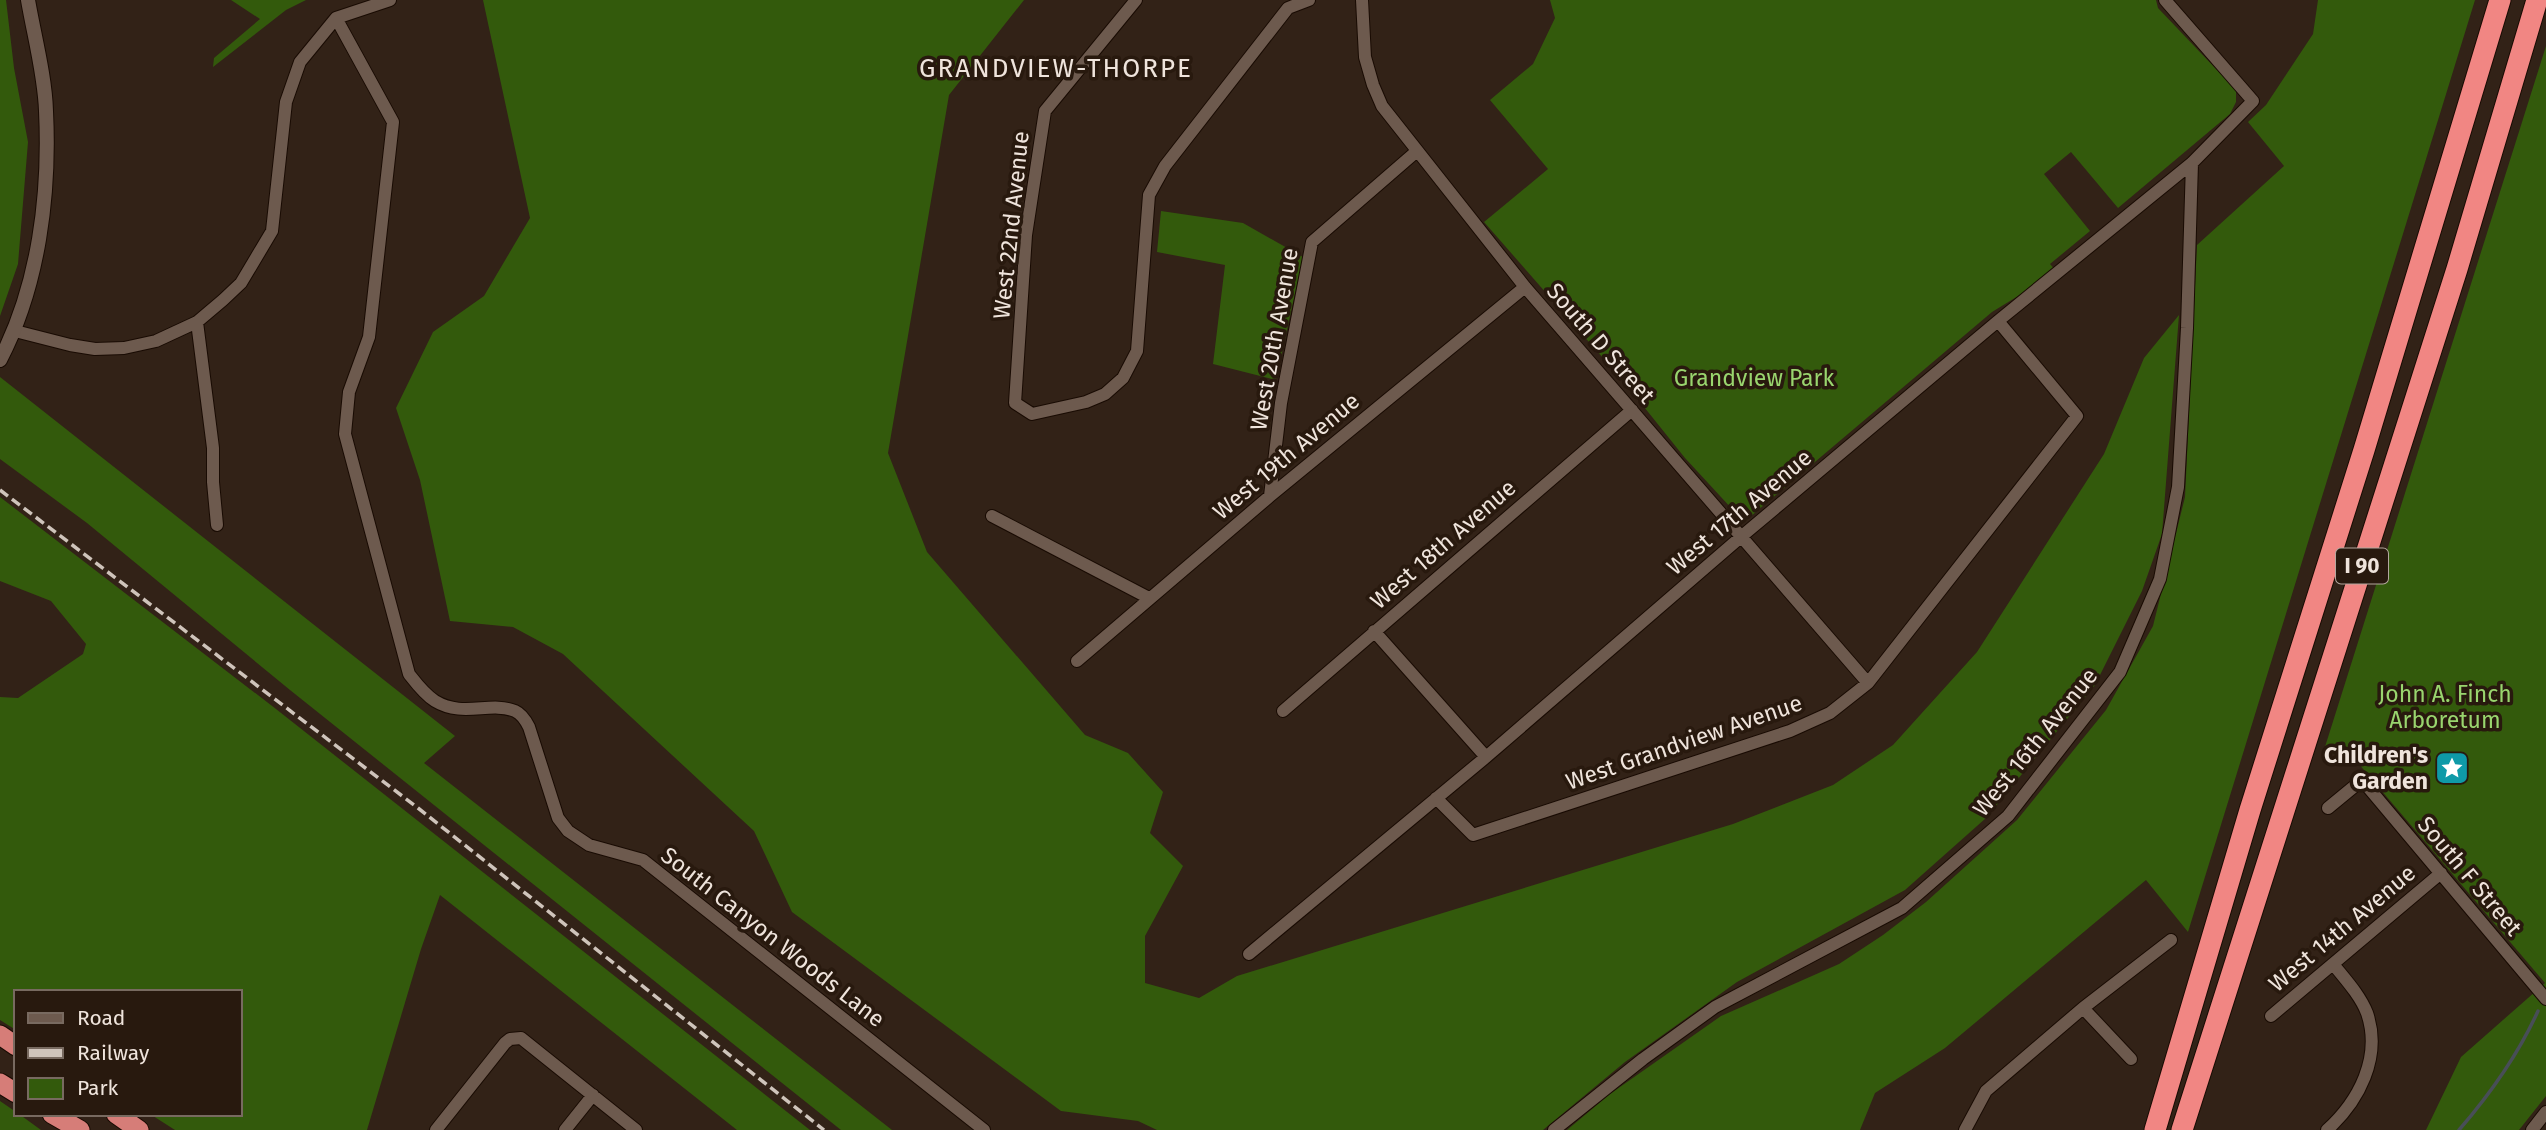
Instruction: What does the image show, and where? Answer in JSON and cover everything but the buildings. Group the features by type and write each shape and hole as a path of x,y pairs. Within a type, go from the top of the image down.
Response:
{"highway":[{"name":"I 90","path":"2155,1130 2250,810 2364,450 2500,0"},
{"name":"I 90","path":"2182,1130 2457,269 2537,0"},
{"path":"48,1116 65,1130"},
{"path":"56,1116 80,1130"},
{"path":"101,1116 121,1130"},
{"path":"119,1116 139,1130"}],"street":[{"path":"0,360 15,331 38,246 46,180 47,108 28,0"},
{"path":"15,331 95,349 124,348 156,341 197,322 241,283 272,231 286,102 300,62 336,18 390,0"},
{"name":"West 22nd Avenue","path":"1136,0 1045,111 1026,235 1015,403 1032,414 1086,402 1105,394 1123,377 1138,351 1149,195 1165,166 1285,4"},
{"path":"1285,4 1309,0"},
{"name":"South D Street","path":"1362,0 1365,57 1382,106 1525,287 1868,683"},
{"name":"West 17th Avenue","path":"1249,954 1486,757 1742,536 1998,321 2192,163 2253,101 2165,0"},
{"name":"South Canyon Woods Lane","path":"336,18 393,122 369,337 349,391 345,434 409,674 435,701 449,707 465,711 501,709 516,712 523,717 529,727 558,818 568,831 589,845 643,860 984,1130"},
{"name":"West 20th Avenue","path":"1270,496 1281,403 1312,242 1417,151"},
{"name":"West 16th Avenue","path":"1554,1130 1602,1090 1715,1007 1902,908 2008,816 2120,672 2160,579 2178,487 2187,328 2192,163"},
{"name":"West 19th Avenue","path":"1077,661 1270,496 1525,287"},
{"name":"West Grandview Avenue","path":"1436,798 1473,835 1790,732 1830,713 1868,683 2077,416 1998,321"},
{"path":"197,322 213,448 217,525"},
{"name":"West 18th Avenue","path":"1283,711 1632,410"},
{"path":"992,516 1149,598"},
{"path":"1374,632 1486,757"},
{"name":"South F Street","path":"2328,808 2362,780 2546,999"},
{"name":"West 14th Avenue","path":"2271,1016 2441,873"},
{"path":"1965,1130 1986,1091 2083,1008 2171,940"},
{"path":"2327,1130 2359,1093 2371,1059 2372,1034 2367,1012 2333,964"},
{"path":"2083,1008 2131,1059"},
{"path":"436,1130 510,1039 521,1038 527,1040 636,1130"},
{"path":"565,1130 593,1095"},
{"path":"2532,1130 2546,1112"}],"green space":[{"path":"0,0 6,0 14,68 28,142 18,264 0,316"},
{"path":"231,0 306,0 286,10 213,67 214,58 260,19"},
{"path":"483,0 1024,0 949,95 888,453 927,552 1085,735 1128,753 1163,792 1150,833 1183,866 1145,936 1145,983 1199,998 1237,976 1733,824 1833,785 1893,745 1977,652 2104,454 2144,358 2179,315 2162,534 2142,591 2095,685 1986,818 1905,890 1737,982 1625,1062 1543,1130 1157,1130 1138,1121 1061,1111 792,912 754,831 563,654 513,627 450,621 420,480 396,408 433,332 484,296 530,218"},
{"name":"Grandview Park","path":"1550,0 2156,0 2158,8 2236,90 2236,102 2230,114 2118,208 2071,152 2044,174 2090,231 2050,264 2057,272 1992,312 1744,522 1685,458 1624,382 1484,222 1548,169 1490,100 1533,64 1555,18"},
{"path":"2318,0 2475,0 2188,932 2146,880 1945,1048 1875,1093 1860,1130 1567,1130 1610,1094 1721,1016 1839,964 1926,902 2017,820 2106,710 2153,626 2185,497 2197,245 2284,166 2248,122 2266,105 2313,34"},
{"name":"John A. Finch Arboretum","path":"2546,46 2546,1096 2519,1130 2426,1130 2461,1057 2545,983 2358,763 2324,750"},
{"path":"1161,211 1243,223 1303,257 1276,380 1213,364 1225,265 1157,252"},
{"path":"0,377 455,736 424,763 892,1130 841,1130 290,690 87,523 0,459"},
{"path":"0,497 276,709 810,1130 737,1130 440,895 421,949 367,1130 175,1130 153,1116 242,1116 242,990 14,990 14,1029 0,1020 0,697 18,698 83,654 86,644 51,601 0,581"},
{"path":"0,1101 14,1111 14,1116 22,1116 41,1130 0,1130"}],"waterway":[{"path":"2459,1130 2503,1073 2538,1011"}],"railway":[{"path":"0,490 418,808 824,1130"}],"place":[{"name":"Children's Garden","path":"2452,768"}],"district":[{"name":"GRANDVIEW-THORPE","path":"1056,68"}]}
